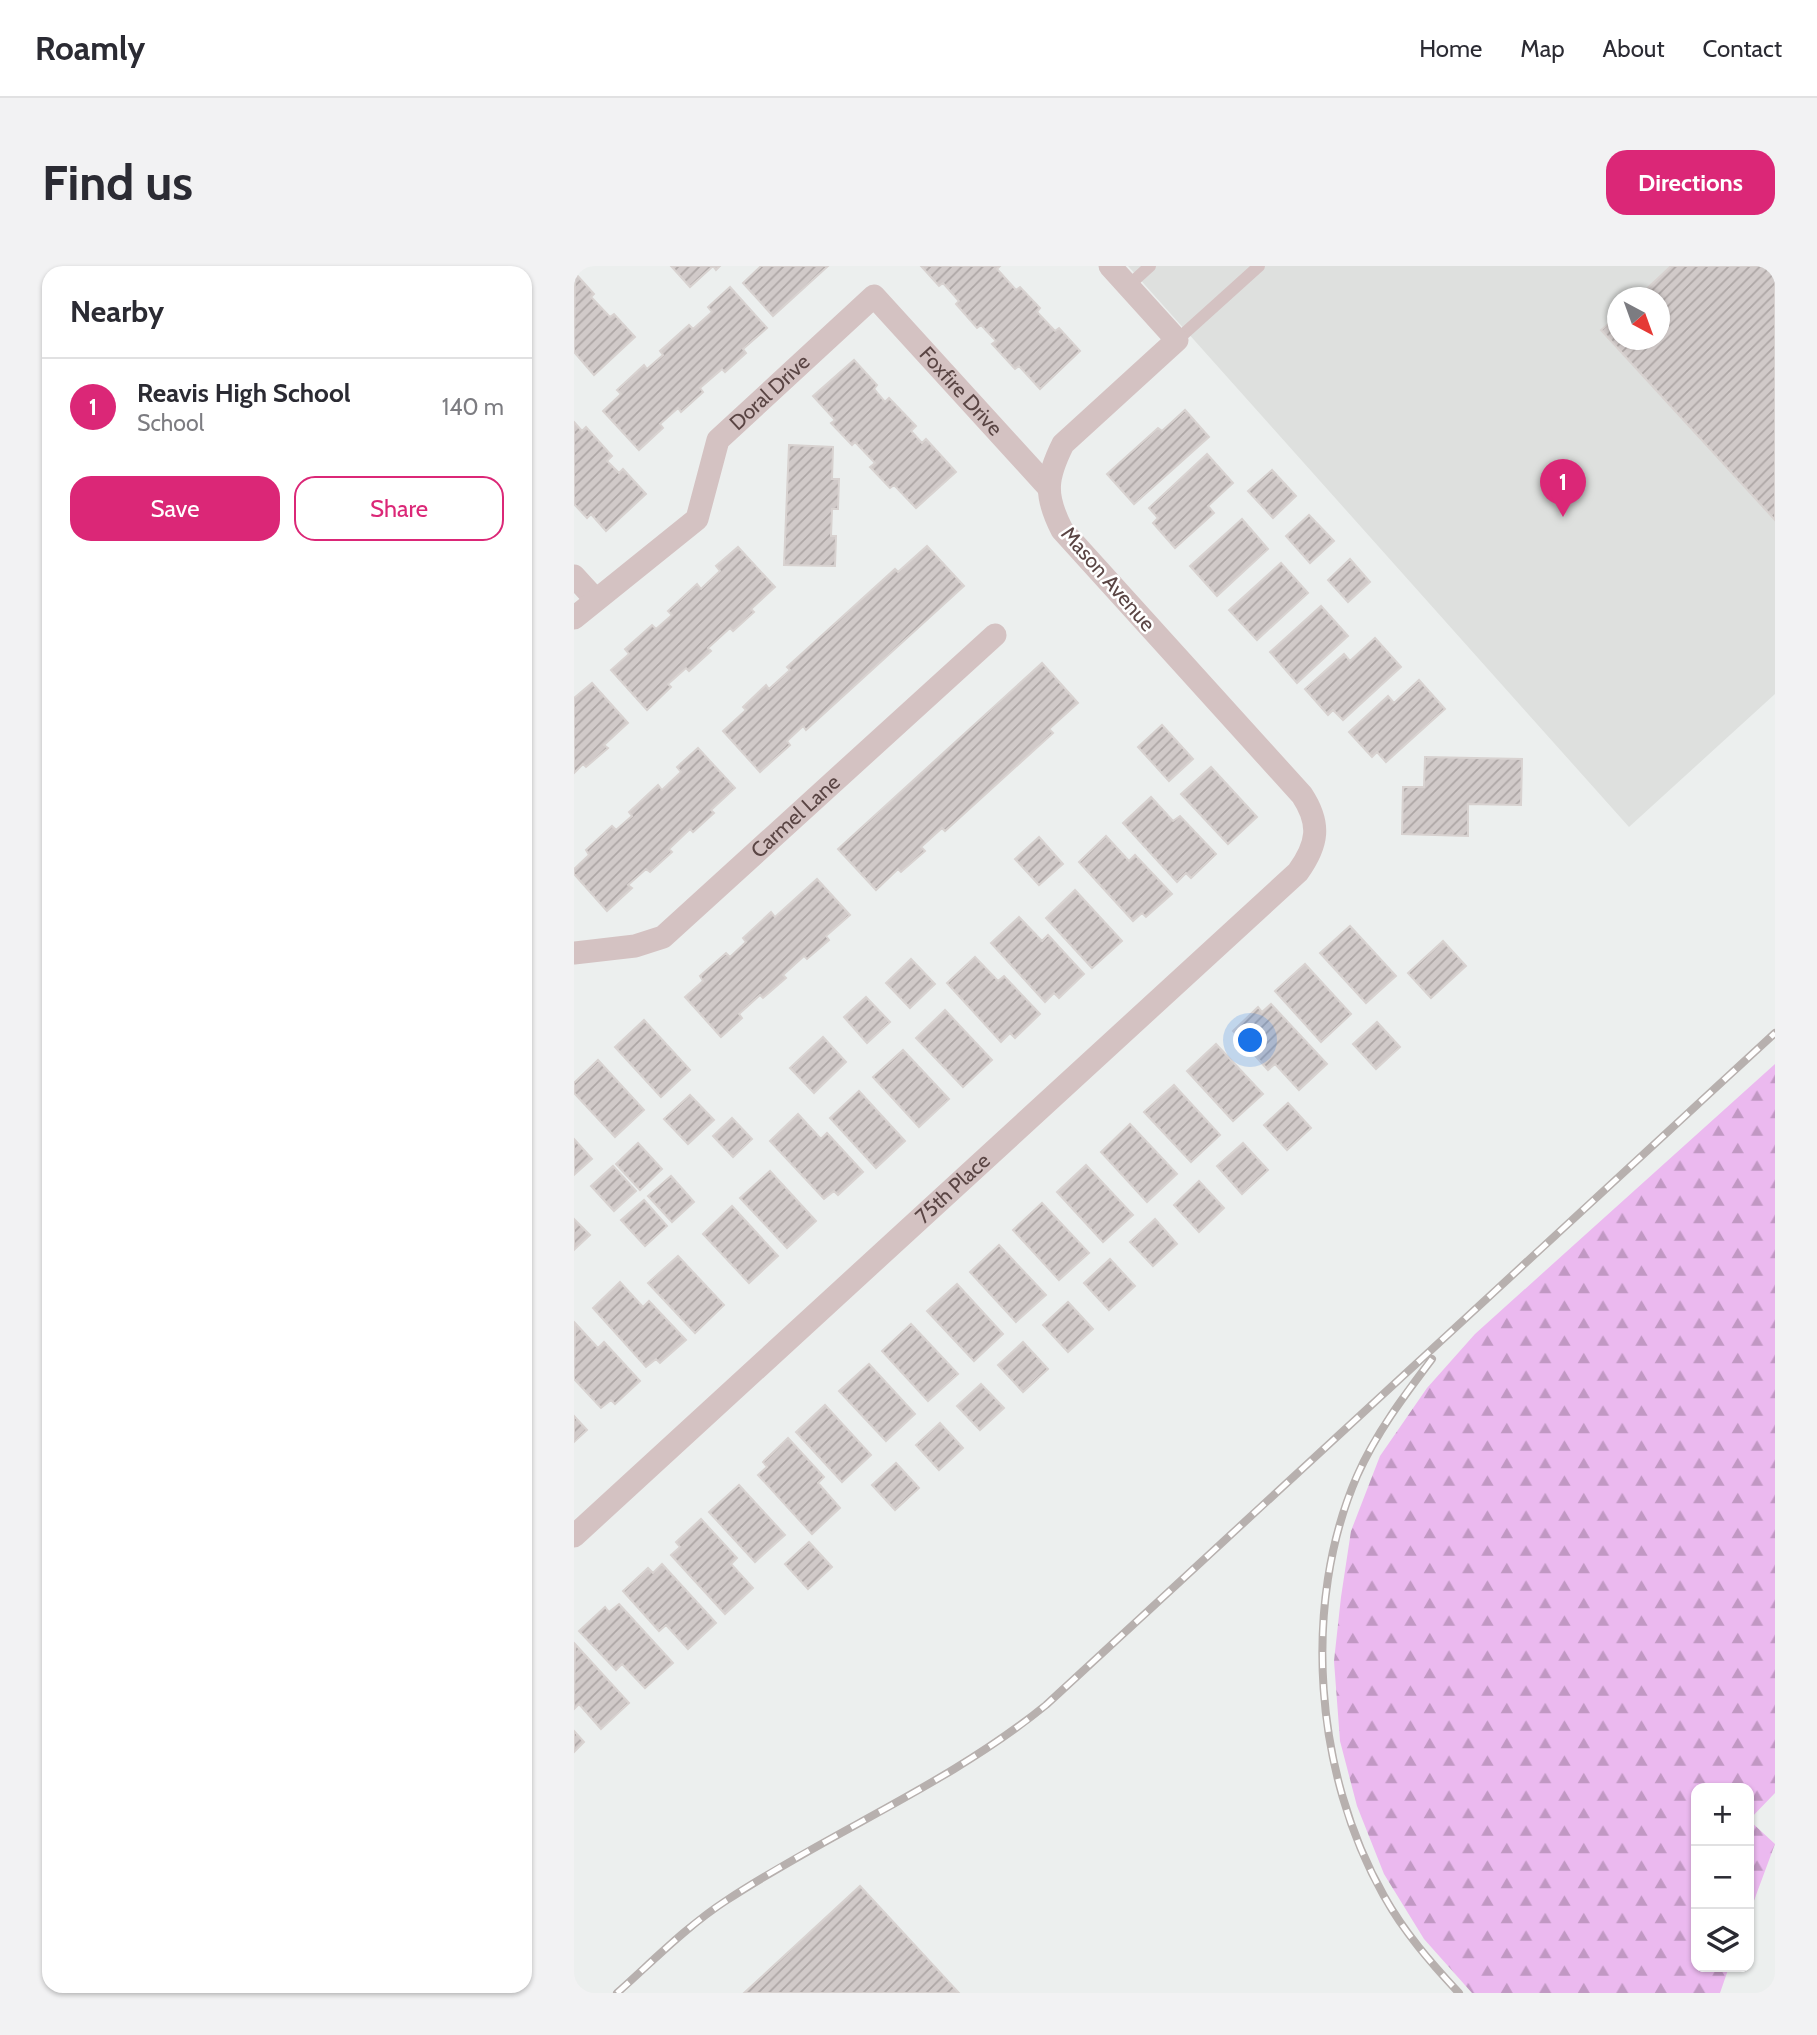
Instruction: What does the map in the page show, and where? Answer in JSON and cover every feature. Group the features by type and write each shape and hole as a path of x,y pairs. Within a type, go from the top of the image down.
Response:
{"street":[{"path":"1110,266 1177,340"},
{"name":"Foxfire Drive","path":"874,296 1049,488"},
{"name":"Doral Drive","path":"574,618 696,519 718,440 874,296"},
{"name":"Mason Avenue","path":"1177,340 1063,444 1051,467 1051,509 1062,530 1302,795 1310,808 1315,830"},
{"path":"574,576 595,599"},
{"name":"Carmel Lane","path":"574,953 635,946 663,937 995,635"},
{"name":"75th Place","path":"574,1536 1298,872 1308,857 1315,830"}],"lane":[{"path":"1128,286 1150,266"},
{"path":"1177,340 1259,266"}],"shaded area":[{"path":"1128,266 1775,266 1775,694 1629,827"}],"green space":[{"path":"1775,1064 1775,1793 1754,1815 1754,1783 1691,1783 1691,1972 1727,1972 1720,1993 1472,1993 1424,1939 1384,1874 1357,1806 1340,1741 1334,1661 1351,1531 1380,1456 1427,1388 1475,1334"},
{"path":"1754,1825 1775,1844 1754,1901"}],"building":[{"path":"671,266 713,266 690,287"},
{"path":"761,266 828,266 773,316 743,283"},
{"path":"921,266 1000,266 997,269 1016,290 1020,287 1040,308 1037,312 1055,331 1059,328 1080,351 1040,389 1019,366 1015,369 992,344 996,341 981,325 977,328 956,304 959,301 943,283 939,286"},
{"path":"1671,266 1775,266 1775,520 1619,350 1670,350 1670,287 1649,287"},
{"path":"575,273 594,294 591,297 610,317 614,314 635,337 594,375 574,352"},
{"path":"730,287 767,328 743,349 746,353 725,372 722,369 700,388 703,392 681,412 678,408 660,424 663,428 639,450 603,411 621,394 617,390 644,365 647,369 663,355 660,351 689,325 693,329 712,312 708,307"},
{"path":"1607,325 1607,337 1601,330"},
{"path":"854,360 877,385 874,389 885,402 889,398 916,426 911,431 922,443 926,439 956,472 916,508 894,485 890,488 870,467 875,463 855,442 852,445 831,423 835,420 813,396"},
{"path":"1185,410 1209,437 1134,504 1107,474 1158,428 1162,431"},
{"path":"574,422 582,431 586,427 612,456 607,461 619,473 623,469 646,494 606,531 591,514 587,518 574,504"},
{"path":"789,445 833,447 832,479 839,479 838,509 832,509 831,536 836,536 835,566 784,565"},
{"path":"1207,454 1233,483 1208,506 1214,513 1175,548 1153,523 1158,518 1149,508"},
{"path":"1272,470 1296,496 1273,518 1248,491"},
{"path":"1309,515 1334,541 1310,563 1286,536"},
{"path":"1242,519 1268,549 1217,596 1190,566"},
{"path":"927,546 964,586 806,730 803,726 787,741 790,745 760,772 723,731 746,710 743,707 766,685 769,689 790,670 787,667 895,569 898,572"},
{"path":"738,547 775,587 751,609 754,612 733,631 730,628 708,648 711,651 689,671 686,668 668,684 671,687 647,710 611,670 629,654 625,649 652,625 656,629 672,615 668,611 697,584 701,589 720,571 716,566"},
{"path":"1350,559 1370,582 1348,602 1328,580"},
{"path":"1281,563 1308,593 1257,640 1229,610"},
{"path":"1321,606 1348,636 1297,683 1270,652"},
{"path":"1375,638 1401,667 1343,720 1333,710 1328,715 1305,689 1344,654 1350,661"},
{"path":"1042,663 1078,703 1049,729 1053,733 945,831 942,828 921,847 925,851 901,872 898,869 876,890 838,849"},
{"path":"1419,680 1445,709 1386,762 1377,752 1372,757 1349,732 1388,696 1394,703"},
{"path":"592,683 628,723 604,745 608,748 586,767 583,764 574,773 574,698"},
{"path":"1162,725 1193,759 1169,781 1138,747"},
{"path":"698,748 735,788 711,810 714,813 693,832 690,829 669,849 672,852 650,872 646,869 628,885 632,888 607,911 574,874 574,869 589,855 586,850 612,826 616,830 632,816 629,812 658,785 662,790 681,772 677,767"},
{"path":"1425,757 1522,759 1521,805 1468,804 1468,836 1402,834 1403,787 1424,787"},
{"path":"1211,767 1257,817 1228,844 1181,794"},
{"path":"1151,797 1173,821 1180,816 1216,854 1191,878 1186,873 1177,882 1123,823"},
{"path":"1106,836 1129,861 1135,855 1172,894 1146,917 1142,913 1133,921 1079,862"},
{"path":"1039,837 1063,864 1039,885 1015,859"},
{"path":"817,879 850,915 826,936 829,940 807,959 804,956 783,975 786,978 763,998 760,995 739,1014 742,1018 721,1037 685,997 703,981 700,976 726,953 730,957 746,942 743,938 771,912 775,917"},
{"path":"1075,890 1122,941 1092,968 1046,918"},
{"path":"1019,917 1042,941 1048,935 1084,974 1059,998 1054,993 1045,1002 991,943"},
{"path":"1350,926 1396,976 1366,1003 1320,953"},
{"path":"1443,941 1466,966 1431,998 1408,973"},
{"path":"975,957 998,981 1004,976 1040,1014 1015,1038 1010,1033 1001,1042 947,983"},
{"path":"911,959 935,984 910,1008 886,983"},
{"path":"1305,964 1351,1014 1321,1042 1275,991"},
{"path":"866,997 890,1022 867,1043 844,1017"},
{"path":"1271,1004 1327,1064 1299,1090 1275,1064 1268,1070 1233,1031 1258,1007 1262,1012"},
{"path":"945,1010 992,1060 963,1087 916,1038"},
{"path":"644,1020 690,1070 661,1097 615,1047"},
{"path":"1377,1022 1400,1047 1376,1069 1353,1044"},
{"path":"823,1037 846,1062 814,1093 790,1068"},
{"path":"1216,1044 1263,1094 1233,1121 1187,1071"},
{"path":"903,1050 949,1099 919,1127 873,1077"},
{"path":"598,1060 644,1110 615,1137 574,1093 574,1083"},
{"path":"1174,1085 1220,1135 1191,1162 1144,1112"},
{"path":"859,1091 905,1141 876,1168 830,1118"},
{"path":"690,1095 714,1120 688,1144 664,1119"},
{"path":"1288,1103 1311,1128 1287,1150 1264,1125"},
{"path":"798,1114 821,1139 827,1133 863,1172 838,1195 834,1191 824,1199 770,1141"},
{"path":"732,1118 752,1139 733,1157 713,1136"},
{"path":"1130,1124 1177,1174 1147,1202 1101,1152"},
{"path":"574,1139 592,1159 574,1175"},
{"path":"638,1143 662,1169 640,1190 616,1164"},
{"path":"1243,1143 1268,1170 1242,1194 1217,1166"},
{"path":"1086,1165 1133,1215 1103,1242 1057,1192"},
{"path":"613,1166 636,1191 614,1211 591,1186"},
{"path":"770,1171 816,1221 787,1248 740,1198"},
{"path":"671,1176 694,1202 672,1222 648,1196"},
{"path":"1199,1181 1224,1208 1199,1232 1174,1205"},
{"path":"644,1200 667,1226 645,1246 621,1220"},
{"path":"1042,1203 1089,1253 1059,1280 1013,1230"},
{"path":"732,1206 778,1256 749,1283 703,1234"},
{"path":"574,1219 590,1235 574,1250"},
{"path":"1155,1219 1177,1244 1153,1266 1130,1242"},
{"path":"999,1245 1046,1295 1016,1322 970,1272"},
{"path":"678,1256 724,1305 695,1333 648,1283"},
{"path":"1110,1259 1135,1286 1109,1310 1084,1283"},
{"path":"620,1282 643,1307 649,1301 686,1340 660,1363 656,1359 646,1367 593,1308"},
{"path":"957,1284 1003,1334 974,1361 927,1311"},
{"path":"1068,1302 1093,1329 1068,1352 1043,1325"},
{"path":"575,1323 598,1348 604,1342 640,1381 615,1404 611,1400 601,1408 574,1379"},
{"path":"911,1324 958,1374 928,1401 882,1351"},
{"path":"1023,1342 1048,1369 1023,1392 998,1365"},
{"path":"869,1364 915,1414 886,1441 839,1391"},
{"path":"981,1384 1004,1408 980,1430 957,1406"},
{"path":"825,1405 871,1455 842,1482 796,1432"},
{"path":"574,1416 587,1430 574,1442"},
{"path":"940,1423 963,1448 939,1470 916,1445"},
{"path":"788,1438 824,1477 818,1483 840,1508 812,1534 758,1475 767,1467 763,1462"},
{"path":"896,1463 919,1488 895,1510 872,1485"},
{"path":"739,1485 785,1535 755,1562 709,1512"},
{"path":"701,1519 737,1558 731,1564 753,1588 725,1614 671,1555 680,1547 676,1542"},
{"path":"809,1542 832,1567 808,1589 785,1564"},
{"path":"662,1564 716,1623 688,1649 666,1625 659,1631 623,1591 648,1568 653,1573"},
{"path":"619,1604 673,1663 645,1688 622,1664 616,1670 579,1631 605,1607 609,1612"},
{"path":"575,1644 629,1703 601,1729 579,1704 574,1709"},
{"path":"574,1731 584,1742 574,1752"},
{"path":"860,1886 959,1993 744,1993"}],"railway":[{"path":"617,1993 712,1910 767,1875 970,1759 1046,1705 1775,1033"},
{"path":"1432,1359 1373,1445 1357,1476 1339,1526 1328,1579 1323,1634 1324,1689 1330,1744 1343,1797 1361,1849 1400,1922 1428,1959 1459,1993"}],"place":[{"name":"Reavis High School","path":"1563,517"}]}
